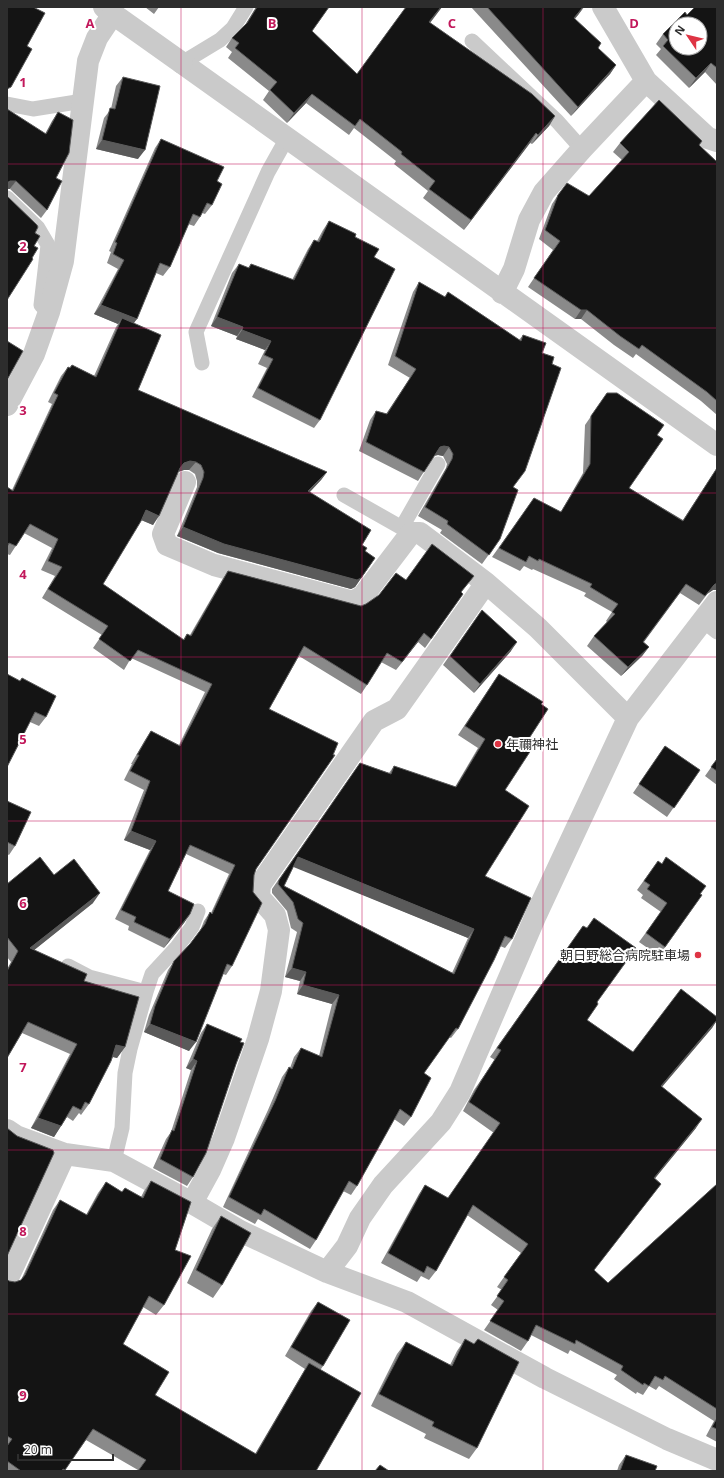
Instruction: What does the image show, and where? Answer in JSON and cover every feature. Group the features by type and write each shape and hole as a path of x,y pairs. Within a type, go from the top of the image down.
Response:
{"street":[{"path":"603,7 646,81 708,138 717,141"},
{"path":"7,405 34,354 49,312 62,261 88,61 108,10 502,293 717,445"},
{"path":"502,293 514,269 529,220 544,192 646,81"},
{"path":"184,482 163,534 167,545 214,565 353,602 363,596 406,530 420,533 486,583 538,628 628,718"},
{"path":"192,1203 210,1170 224,1138 258,1039 271,991 279,930 275,915 259,897 260,885 374,721 397,709 486,583"},
{"path":"327,1272 347,1246 360,1218 383,1185 441,1122 460,1092 536,915 628,718 709,626 717,602"},
{"path":"7,1130 16,1136 65,1154 114,1161 240,1231 327,1272 407,1302 545,1378 667,1439 717,1460"},
{"path":"7,1280 65,1154"}],"lane":[{"path":"182,63 220,40 233,28 246,7"},
{"path":"472,41 556,121 582,149"},
{"path":"7,104 33,109 83,101"},
{"path":"202,363 196,332 268,172 287,138"},
{"path":"7,198 38,228 48,245 41,304 49,312"},
{"path":"344,495 406,530 438,464"},
{"path":"114,1161 122,1128 125,1073 130,1049 152,974 177,947 192,927 198,911"},
{"path":"65,965 88,977 146,992"}],"building":[{"path":"7,7 33,7 45,13 27,46 32,49 11,87 7,89"},
{"path":"257,7 329,7 312,31 357,74 406,7 441,7 429,22 532,94 555,116 538,135 536,133 471,220 429,189 435,181 401,154 402,152 360,119 355,126 312,94 294,113 270,90 277,82 235,48 239,43 232,38 247,23"},
{"path":"487,7 583,7 574,18 601,43 598,48 616,65 578,107"},
{"path":"695,7 717,7 717,68 711,63 696,78 673,56 708,56 708,16 681,16 685,12 687,15"},
{"path":"668,29 668,40 663,34"},
{"path":"668,40 668,51 663,46"},
{"path":"123,77 160,86 145,150 102,140 110,108 115,109"},
{"path":"659,100 702,141 699,145 717,162 717,401 707,392 642,345 639,349 587,310 581,310 534,278 560,241 545,230 558,195 567,183 589,196 629,152 620,143"},
{"path":"7,109 46,134 58,112 73,120 69,153 56,178 62,181 47,210 16,181 10,181 7,183"},
{"path":"161,139 224,167 217,181 222,184 212,205 207,203 200,217 193,214 170,267 160,263 137,319 101,305 124,260 113,254 117,243 115,242"},
{"path":"7,196 37,225 38,227 35,233 40,236 34,246 38,248 32,258 33,259 7,300"},
{"path":"329,221 356,234 355,237 379,249 374,257 395,269 320,420 258,388 273,359 264,355 271,341 242,330 243,327 217,317 239,264 249,268 251,264 294,280 314,240 319,242"},
{"path":"419,282 445,297 448,292 521,341 523,335 546,343 542,353 554,357 552,364 561,368 525,471 513,487 518,490 500,539 489,555 447,524 448,521 425,507 452,459 453,454 449,447 440,447 424,472 366,442 376,411 387,414 416,369 395,356"},
{"path":"122,318 161,335 138,390 327,472 308,491 371,530 362,545 367,548 365,551 375,558 361,578 357,580 224,544 183,527 203,478 204,472 201,465 190,461 184,463 180,468 159,516 146,510 141,521 103,584 184,640 187,634 191,636 228,571 361,606 379,595 396,573 406,580 432,544 474,576 461,592 463,594 431,639 424,633 402,662 387,653 367,685 304,646 269,709 338,743 333,755 335,755 256,869 254,875 253,892 262,903 232,966 227,964 196,1042 150,1024 155,1006 174,961 190,944 205,924 210,912 212,914 235,865 190,845 168,891 194,904 190,914 170,939 134,922 136,917 121,910 156,841 131,831 150,781 130,771 139,755 137,755 151,731 180,746 212,684 138,650 130,661 99,639 108,626 48,589 62,567 48,561 58,539 30,524 16,546 9,543 7,547 7,487 13,491 58,395 54,393 68,367 70,368 72,365 96,377"},
{"path":"7,341 23,351 7,380"},
{"path":"607,393 617,393 664,425 657,435 663,439 629,488 683,521 717,468 717,583 705,596 686,584 643,642 649,647 628,667 594,636 615,614 612,612 618,604 590,587 592,584 539,559 538,561 529,556 526,562 499,548 534,498 561,512 590,464 591,416"},
{"path":"482,610 517,642 480,684 450,656"},
{"path":"7,674 20,681 22,678 56,696 46,717 35,712 7,767"},
{"path":"499,674 543,702 541,704 548,709 528,740 535,744 505,790 529,806 485,876 531,898 512,939 505,936 458,1029 456,1028 424,1073 431,1078 411,1117 400,1109 357,1186 349,1181 316,1240 264,1209 261,1215 229,1197 275,1101 289,1067 292,1069 301,1048 322,1057 339,995 303,985 306,972 292,968 303,923 298,919 293,902 278,884 279,880 360,763 391,774 394,766 456,787 485,739 465,726","holes":["298,857 474,929 454,974 284,886"]},
{"path":"665,746 700,770 674,808 639,784"},
{"path":"717,759 717,771 711,767"},
{"path":"7,801 31,812 15,846 7,842"},
{"path":"40,857 54,875 74,859 100,893 30,948 87,974 84,981 139,997 125,1047 116,1045 111,1061 89,1104 85,1102 81,1110 73,1106 61,1126 38,1118 77,1044 28,1022 7,1058 7,971 18,951 7,937 7,884"},
{"path":"666,857 706,886 700,894 702,895 665,947 646,933 667,903 647,889 650,885 644,881 658,861 662,864"},
{"path":"594,918 636,948 597,1002 598,1004 587,1020 633,1052 681,989 717,1017 717,1020 661,1086 702,1119 654,1178 661,1184 594,1270 608,1283 717,1184 717,1409 665,1376 663,1380 655,1376 649,1386 644,1383 643,1385 621,1370 623,1366 576,1340 575,1344 536,1325 528,1341 490,1321 504,1301 497,1296 508,1280 504,1277 528,1244 473,1205 436,1271 427,1266 424,1273 388,1253 425,1185 448,1198 500,1123 469,1102 501,1050 497,1048 583,926 587,928"},
{"path":"207,1024 242,1039 240,1042 244,1043 206,1153 193,1177 160,1159 172,1130 174,1131 197,1061 193,1059"},
{"path":"7,1128 17,1136 53,1150 54,1153 7,1256"},
{"path":"151,1181 191,1202 175,1250 191,1256 164,1305 149,1296 123,1344 169,1372 155,1395 256,1454 309,1363 361,1393 316,1471 138,1471 146,1460 93,1429 65,1470 21,1471 7,1461 7,1446 12,1439 7,1436 7,1279 15,1282 21,1280 25,1275 60,1200 87,1215 106,1182 122,1192 125,1188 143,1198"},
{"path":"221,1216 251,1233 222,1285 196,1270"},
{"path":"318,1302 350,1320 323,1366 291,1347"},
{"path":"465,1339 474,1344 478,1339 519,1362 477,1448 432,1426 434,1422 379,1394 406,1342 452,1366"},
{"path":"717,1418 717,1429 712,1427"},
{"path":"626,1455 657,1466 655,1471 620,1471"},
{"path":"380,1465 389,1471 375,1471"}],"place":[{"name":"年禰神社","path":"498,744"},
{"name":"朝日野総合病院駐車場","path":"698,955"}]}
